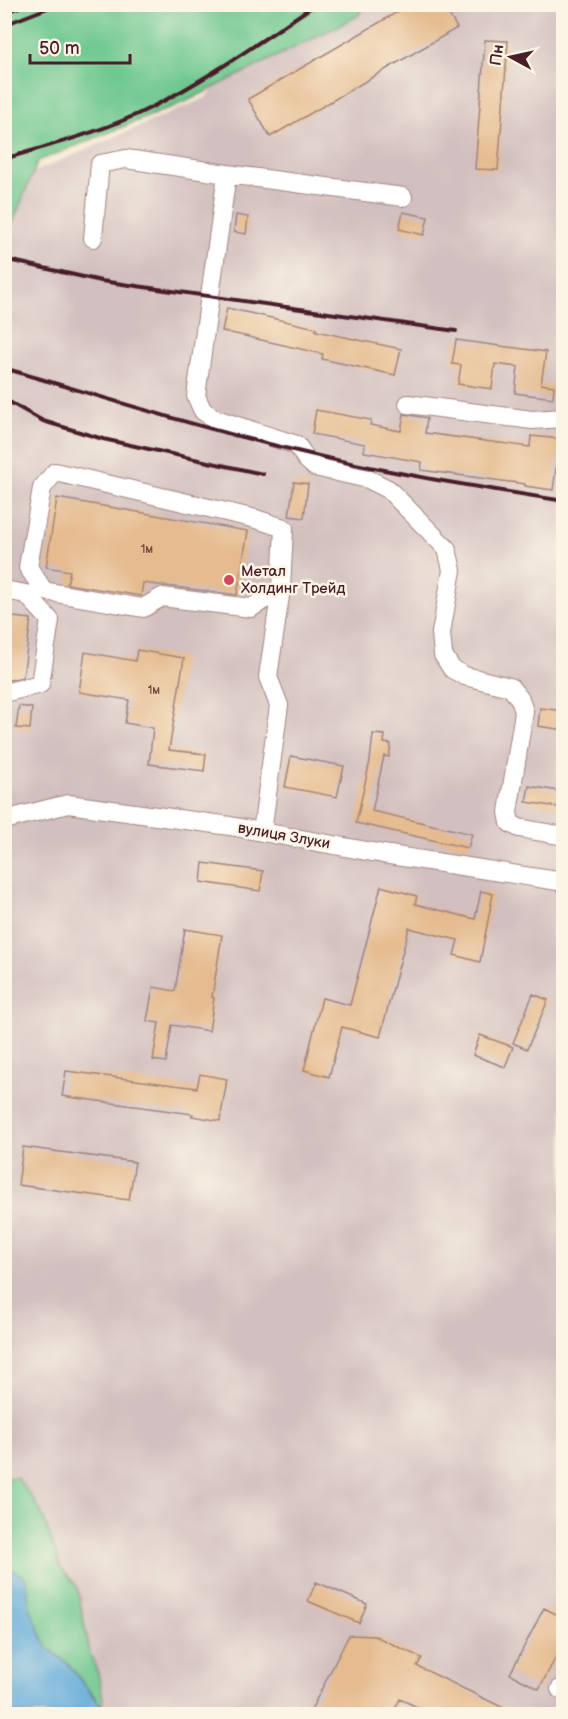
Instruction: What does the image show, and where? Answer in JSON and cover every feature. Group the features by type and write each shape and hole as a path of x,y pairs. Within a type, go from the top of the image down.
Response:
{"street":[{"path":"93,238 100,164 126,159 404,197"},
{"path":"226,172 196,396 202,411 216,419 297,446 315,467 368,479 388,489 447,549 452,570 441,633 443,655 452,669 465,676 510,687 520,699 524,712 508,812 510,823 519,828 564,836"},
{"path":"408,404 532,420 564,418"},
{"path":"262,832 279,705 268,677 281,589 284,528 256,519 55,472 42,488 28,567 44,591 143,608 162,597 251,608 281,589"},
{"path":"4,590 26,594 50,620 40,684 4,693"},
{"name":"вулиця Злуки","path":"4,820 68,804 262,832 383,854 564,882"}],"shaded area":[{"path":"286,5 563,5 563,1714 5,1714 4,221 18,179 205,98"}],"green space":[{"path":"5,4 364,5 358,16 187,101 38,161 5,241"},
{"path":"16,1477 42,1514 61,1568 77,1586 90,1654 98,1673 103,1699 102,1706 68,1664 47,1647 30,1610 26,1579 5,1564 4,1479"}],"water":[{"path":"5,1564 26,1579 30,1610 47,1647 68,1664 107,1714 5,1714"}],"building":[{"path":"411,4 443,4 457,28 270,137 248,99"},
{"path":"485,40 508,41 498,170 475,169"},
{"path":"403,212 428,217 424,235 399,229"},
{"path":"236,215 248,217 246,234 234,232"},
{"path":"227,308 316,328 316,331 401,349 395,375 322,359 323,354 222,331"},
{"path":"456,340 546,352 541,384 554,386 553,398 515,393 518,367 495,364 492,389 458,384 461,365 452,364"},
{"path":"316,410 371,420 370,425 401,431 404,414 427,418 425,433 530,447 531,436 560,439 553,490 421,470 422,462 364,452 365,444 312,434"},
{"path":"294,482 308,484 304,518 289,516"},
{"path":"57,498 248,531 237,595 143,583 141,596 67,584 70,571 46,567"},
{"path":"4,616 31,619 23,677 10,680 4,679 8,643 4,643"},
{"path":"137,650 184,658 169,750 206,754 204,771 149,764 153,728 125,723 129,700 79,692 85,652 135,661"},
{"path":"19,706 32,708 30,729 16,728"},
{"path":"540,708 564,711 564,730 538,726"},
{"path":"373,734 385,735 384,743 391,744 389,757 384,756 372,811 472,834 468,848 356,823 370,761"},
{"path":"291,756 344,766 337,797 285,787"},
{"path":"529,786 564,792 564,808 526,802"},
{"path":"203,863 263,871 260,891 201,882"},
{"path":"381,886 417,896 415,904 475,919 481,891 493,894 480,962 454,955 458,940 409,928 380,1037 342,1027 329,1077 304,1070 322,998 350,1005"},
{"path":"185,929 222,935 209,1031 172,1025 166,1062 153,1060 159,1023 147,1021 153,987 175,991"},
{"path":"533,994 548,1000 527,1049 513,1043"},
{"path":"480,1035 513,1047 505,1067 473,1055"},
{"path":"66,1071 197,1088 200,1074 227,1079 220,1121 192,1116 193,1114 62,1096"},
{"path":"23,1147 135,1162 129,1200 18,1185"},
{"path":"316,1582 367,1604 359,1623 308,1601"},
{"path":"544,1608 564,1618 564,1642 539,1689 510,1674"},
{"path":"349,1635 375,1636 422,1658 417,1666 516,1714 432,1714 400,1699 392,1714 309,1714"}],"railway":[{"path":"4,13 27,4"},
{"path":"4,25 58,4"},
{"path":"4,159 98,130 134,116 215,71 316,4"},
{"path":"4,259 101,281 456,331"},
{"path":"4,368 180,420 320,456 424,478 564,501"},
{"path":"4,399 43,421 103,439 263,474"}],"place":[{"name":"Метал Холдинг Трейд","path":"229,580"}]}
